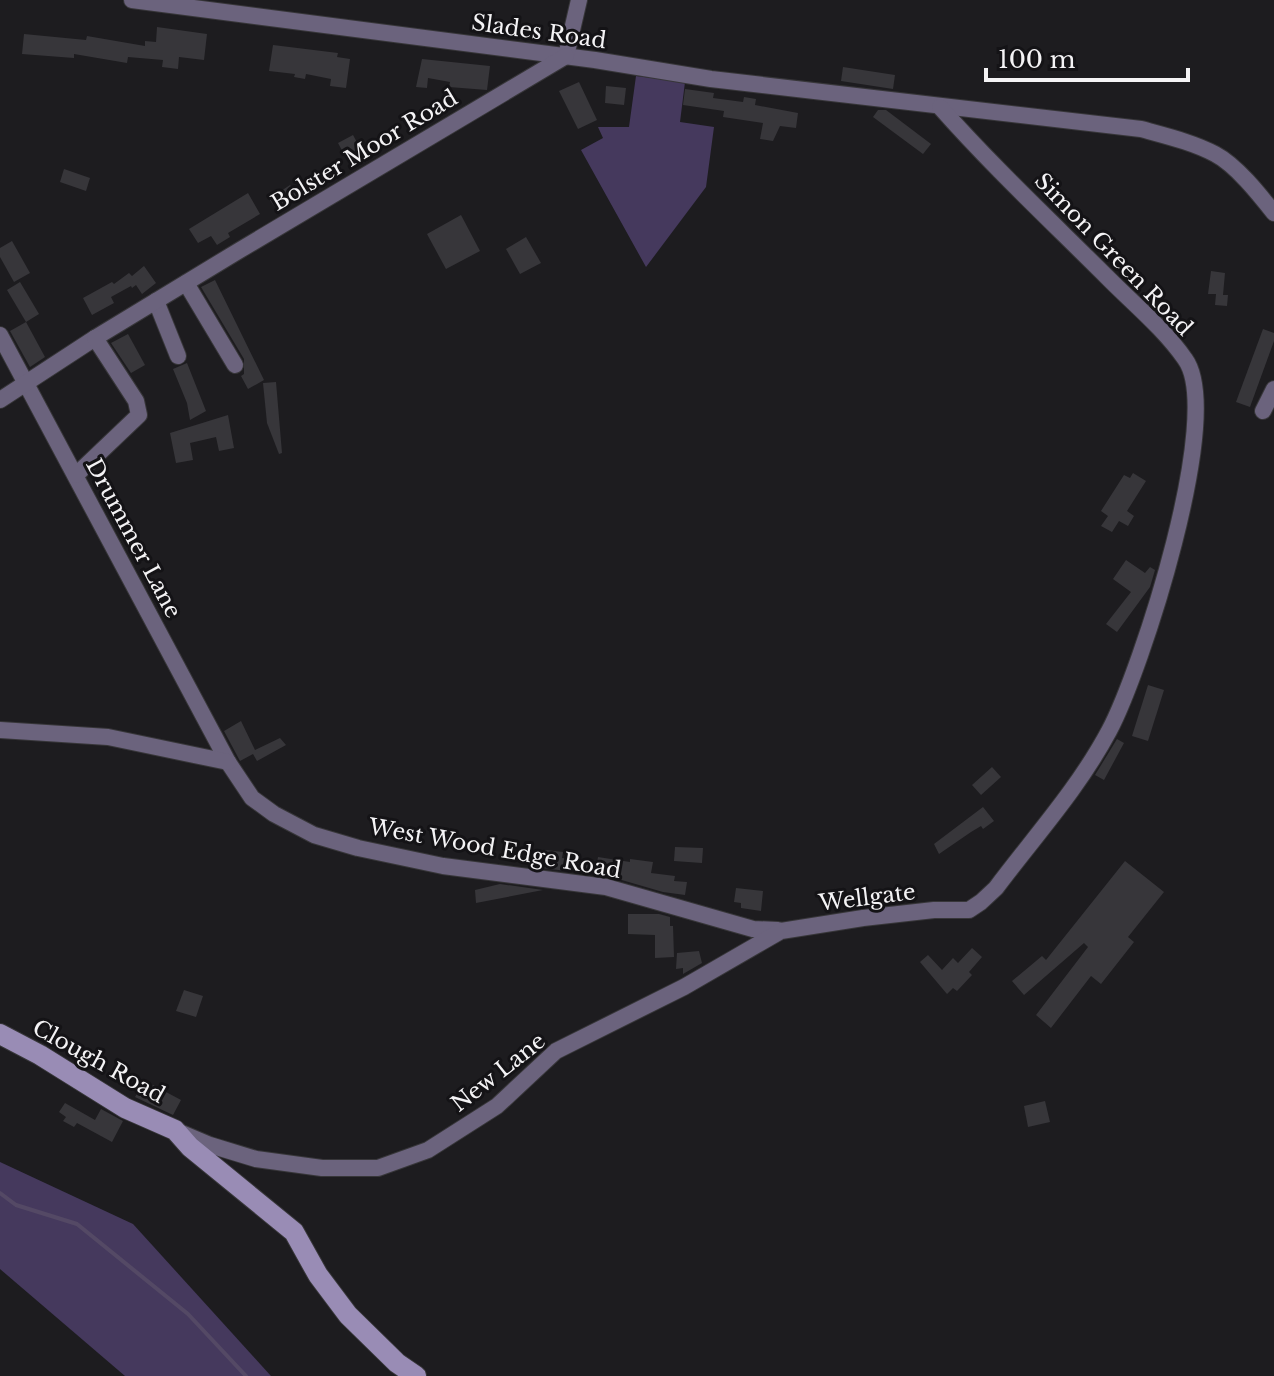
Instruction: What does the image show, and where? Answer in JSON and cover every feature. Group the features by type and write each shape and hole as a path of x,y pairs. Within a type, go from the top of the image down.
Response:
{"street":[{"name":"Slades Road","path":"132,0 566,56 711,79 1141,129 1186,141 1218,155 1256,190 1274,213"},
{"path":"566,56 579,0"},
{"name":"Bolster Moor Road","path":"0,400 95,338 566,56"},
{"name":"Simon Green Road","path":"940,107 1186,359 1193,373 1196,408 1188,485 1153,618 1110,729 1077,785 996,888"},
{"path":"186,283 235,365"},
{"path":"156,301 178,356"},
{"name":"Drummer Lane","path":"0,335 228,762"},
{"path":"76,475 139,415 136,401 95,338"},
{"path":"1263,411 1274,389"},
{"path":"0,730 108,737 228,762"},
{"name":"West Wood Edge Road","path":"228,762 252,798 274,814 314,835 443,866 606,887 753,929 781,931"},
{"name":"Wellgate","path":"742,951 781,931 906,913 969,910 996,888"},
{"name":"New Lane","path":"175,1130 256,1159 322,1168 378,1168 428,1150 497,1106 556,1051 684,987 742,951"},
{"name":"Clough Road","path":"0,1034 125,1108 175,1130"},
{"path":"175,1130 190,1147 294,1232 318,1275 348,1315 397,1363 416,1376"}],"shaded area":[{"path":"636,76 685,82 680,122 714,127 706,187 646,267 581,150 603,138 598,127 629,127"},
{"path":"0,1162 133,1224 271,1376 125,1376 0,1269"}],"building":[{"path":"157,27 207,34 204,60 179,57 178,69 162,67 163,60 128,57 127,63 74,54 74,58 22,54 24,34 86,40 87,36 145,46 145,41 156,42"},
{"path":"273,45 338,53 337,57 350,59 346,88 330,86 331,79 306,74 305,79 294,77 295,74 269,71"},
{"path":"422,59 490,66 487,90 449,87 450,82 428,78 427,88 416,87"},
{"path":"843,67 895,75 893,89 841,81"},
{"path":"579,82 597,120 578,129 559,91"},
{"path":"606,86 626,88 624,105 605,103"},
{"path":"685,89 714,93 713,98 743,102 744,97 756,99 755,105 798,113 796,128 780,126 773,141 760,139 763,123 723,117 724,111 683,105"},
{"path":"878,110 886,110 931,144 923,154 873,117"},
{"path":"353,135 367,161 352,169 338,143"},
{"path":"64,169 90,178 86,191 60,182"},
{"path":"290,185 298,196 277,210 269,199"},
{"path":"248,193 260,214 228,233 230,237 217,245 211,236 198,243 189,229"},
{"path":"461,215 480,251 446,269 427,234"},
{"path":"526,237 541,263 520,274 506,249"},
{"path":"12,241 30,273 14,282 0,257 0,248"},
{"path":"144,266 156,283 142,294 136,285 131,286 111,297 114,303 92,315 83,298 112,282 114,284 129,273 132,276"},
{"path":"1211,271 1225,273 1223,295 1228,295 1227,306 1215,305 1216,294 1208,294"},
{"path":"215,280 264,380 248,389 241,376 244,374 244,359 201,287"},
{"path":"20,282 39,314 26,322 7,290"},
{"path":"26,322 45,357 30,367 10,331"},
{"path":"1263,329 1274,333 1274,341 1250,407 1236,402"},
{"path":"128,334 145,365 131,373 111,343"},
{"path":"187,363 206,411 190,420 187,403 173,369"},
{"path":"276,382 282,453 279,454 267,423 263,383"},
{"path":"228,415 234,448 219,451 216,437 190,443 193,460 176,463 170,433"},
{"path":"1133,473 1146,481 1127,511 1134,516 1128,526 1119,521 1112,532 1101,526 1108,516 1101,511 1124,475 1130,478"},
{"path":"1126,560 1145,573 1150,567 1155,570 1150,587 1117,632 1106,624 1131,592 1113,579"},
{"path":"1148,685 1164,690 1148,741 1132,736"},
{"path":"241,721 255,750 280,738 286,745 257,761 253,754 240,761 224,731"},
{"path":"1117,739 1124,743 1104,780 1095,775"},
{"path":"992,767 1001,777 981,795 972,785"},
{"path":"983,807 994,821 983,829 981,826 971,832 939,854 934,844"},
{"path":"675,847 703,848 702,863 674,861"},
{"path":"545,850 563,852 562,858 597,863 598,857 653,862 651,873 675,876 674,881 687,882 685,895 608,876 542,868"},
{"path":"1125,861 1164,892 1128,937 1134,942 1101,984 1091,976 1051,1028 1036,1015 1088,947 1084,943 1024,995 1012,981 1042,956 1046,960"},
{"path":"500,884 543,890 476,903 475,890"},
{"path":"736,888 763,891 761,911 741,908 741,903 734,902"},
{"path":"628,914 670,917 674,957 655,958 655,935 628,934"},
{"path":"972,948 982,957 969,972 972,975 957,991 953,988 947,994 920,962 928,955 942,970 953,958 958,963"},
{"path":"699,951 702,963 683,974 683,968 676,969 677,953"},
{"path":"184,990 203,996 196,1017 176,1011"},
{"path":"143,1084 151,1088 153,1085 181,1100 173,1115 135,1097"},
{"path":"1045,1101 1050,1122 1028,1127 1024,1106"},
{"path":"65,1103 95,1120 101,1109 123,1121 112,1142 77,1123 74,1127 63,1121 66,1117 59,1112"}],"waterway":[{"path":"0,1193 16,1205 77,1224 188,1314 246,1376"}]}
